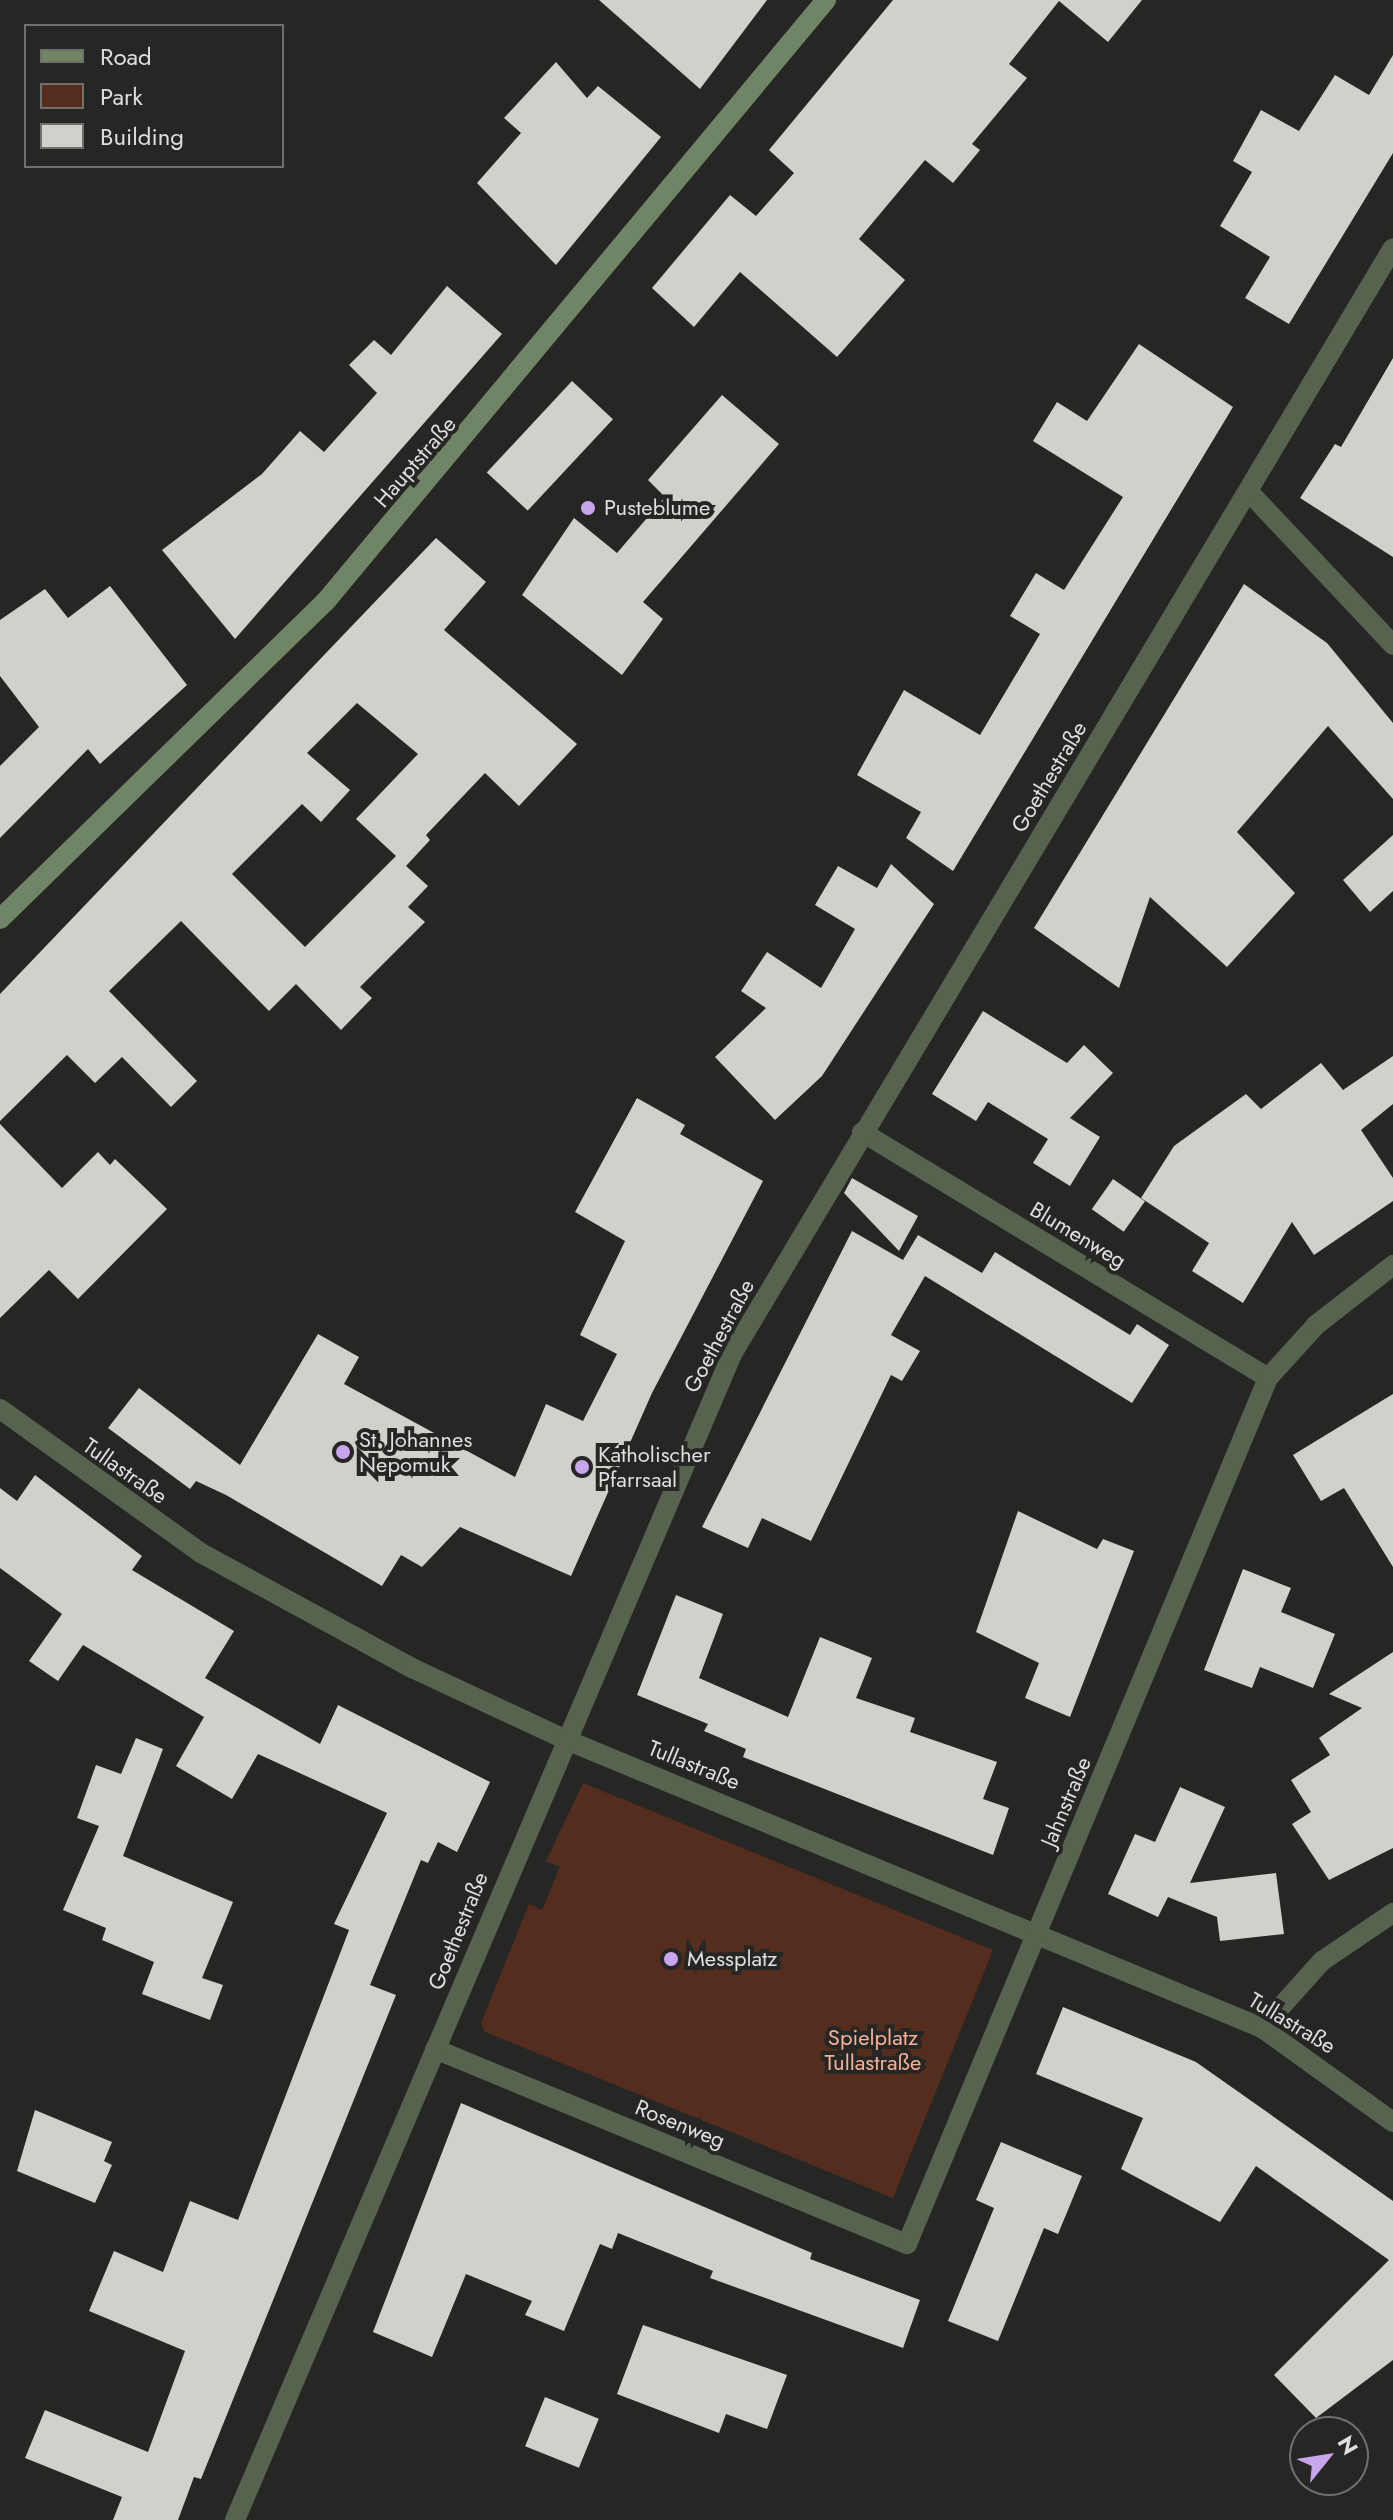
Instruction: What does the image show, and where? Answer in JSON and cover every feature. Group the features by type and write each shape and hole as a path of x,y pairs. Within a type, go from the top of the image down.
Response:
{"street":[{"name":"Hauptstraße","path":"0,919 326,601 826,0"},
{"name":"Goethestraße","path":"235,2520 564,1739 732,1354 862,1132 1250,493 1393,248"},
{"path":"1250,493 1393,645"},
{"name":"Blumenweg","path":"862,1132 1268,1378"},
{"name":"Jahnstraße","path":"907,2244 1268,1378 1316,1325 1393,1265"},
{"name":"Tullastraße","path":"0,1409 201,1553 412,1668 564,1739 1038,1929 1262,2028 1393,2122"},
{"path":"1262,2028 1322,1961 1393,1913"},
{"name":"Rosenweg","path":"435,2049 907,2244"}],"green space":[{"name":"Spielplatz Tullastraße","path":"583,1783 993,1950 893,2198 485,2032 481,2023 529,1904 542,1910 560,1867 546,1861"}],"building":[{"path":"599,0 767,0 700,89"},
{"path":"893,0 1142,0 1108,42 1059,1 1009,64 1027,78 972,144 980,150 953,183 925,160 859,239 905,280 837,357 740,272 694,327 652,288 730,195 756,216 794,173 769,150"},
{"path":"1393,55 1393,153 1289,324 1245,298 1270,257 1220,226 1252,172 1233,161 1261,110 1299,131 1335,75 1369,95"},
{"path":"556,62 587,98 598,86 661,137 556,265 477,183 521,133 504,118"},
{"path":"447,286 502,334 235,639 162,550 262,474 300,431 324,452 377,393 349,365 374,340 391,355"},
{"path":"1139,344 1233,407 953,871 906,838 921,812 857,775 904,690 980,735 1040,634 1010,616 1036,573 1064,590 1123,497 1033,441 1057,402 1087,421"},
{"path":"1393,358 1393,557 1300,498 1335,444 1341,447"},
{"path":"572,381 613,419 528,511 487,472"},
{"path":"722,395 779,444 643,602 663,619 622,675 522,595 574,518 617,553 665,497 648,480"},
{"path":"436,538 486,582 444,630 577,744 519,806 485,773 426,835 430,840 406,866 428,886 408,907 425,922 360,987 372,998 341,1030 296,984 269,1011 181,921 109,991 197,1081 171,1107 122,1057 95,1083 67,1055 0,1121 0,994","holes":["357,703 418,754 356,819 396,856 305,947 232,874 302,804 321,822 350,790 307,753"]},
{"path":"1244,584 1327,643 1393,723 1393,799 1328,726 1237,832 1295,893 1227,967 1150,897 1119,988 1034,928"},
{"path":"110,586 187,685 100,764 88,749 0,838 0,766 39,727 0,676 0,620 45,589 68,618"},
{"path":"1393,835 1393,891 1370,912 1343,880"},
{"path":"891,864 934,904 822,1076 775,1120 715,1057 766,1008 741,991 767,952 821,988 855,929 815,905 838,866 877,888"},
{"path":"983,1011 1067,1063 1084,1045 1113,1073 1070,1118 1100,1137 1070,1186 1033,1163 1048,1139 988,1102 976,1121 932,1094"},
{"path":"1393,1056 1393,1104 1361,1130 1393,1178 1393,1201 1314,1255 1292,1222 1243,1303 1192,1271 1209,1243 1141,1198 1174,1146 1246,1094 1261,1109 1321,1063 1343,1090"},
{"path":"637,1098 685,1125 680,1134 763,1181 652,1393 571,1576 460,1527 422,1567 401,1555 382,1586 226,1495 196,1481 190,1489 108,1428 139,1388 240,1465 318,1334 359,1357 344,1384 515,1477 546,1404 583,1421 617,1354 580,1335 625,1241 575,1212"},
{"path":"0,1124 62,1188 98,1152 110,1165 115,1159 167,1209 78,1299 49,1270 0,1318"},
{"path":"852,1178 918,1216 899,1251 844,1193"},
{"path":"1113,1179 1145,1201 1124,1232 1092,1209"},
{"path":"852,1231 903,1260 918,1235 982,1273 995,1252 1130,1335 1137,1324 1169,1345 1132,1403 925,1276 891,1335 920,1351 902,1381 891,1375 811,1541 762,1518 748,1548 702,1527"},
{"path":"1393,1394 1393,1567 1344,1488 1321,1501 1293,1455"},
{"path":"35,1475 142,1556 132,1570 234,1631 205,1678 320,1744 338,1705 490,1782 457,1852 438,1842 428,1863 421,1860 370,1985 396,1995 201,2479 194,2477 178,2520 113,2520 122,2497 25,2458 45,2410 148,2452 185,2351 89,2311 114,2251 163,2272 190,2201 238,2220 349,1930 334,1924 387,1813 258,1754 232,1799 176,1766 204,1717 83,1645 58,1681 29,1661 62,1614 0,1568 0,1488 17,1501"},
{"path":"1018,1511 1097,1549 1103,1539 1134,1551 1070,1717 1025,1698 1039,1663 976,1632"},
{"path":"1243,1569 1291,1588 1281,1612 1335,1634 1313,1688 1260,1667 1252,1688 1204,1670"},
{"path":"676,1595 723,1614 699,1678 788,1717 820,1637 872,1658 856,1698 915,1718 910,1732 997,1762 983,1799 1009,1808 993,1855 743,1757 746,1749 704,1731 708,1724 637,1695"},
{"path":"1393,1652 1393,1848 1329,1880 1292,1824 1311,1812 1291,1780 1330,1755 1319,1738 1362,1708 1329,1694"},
{"path":"136,1738 163,1749 123,1856 233,1902 202,1978 223,1985 210,2020 142,1994 154,1962 102,1940 106,1928 63,1910 99,1826 77,1818 96,1765 121,1774"},
{"path":"1180,1787 1225,1807 1190,1883 1276,1873 1284,1934 1220,1941 1217,1917 1168,1897 1158,1917 1108,1894 1135,1834 1155,1842"},
{"path":"1063,2007 1196,2062 1393,2201 1393,2360 1319,2416 1314,2416 1274,2375 1389,2260 1256,2166 1220,2222 1121,2169 1143,2118 1036,2074"},
{"path":"461,2103 812,2253 810,2259 920,2300 903,2348 710,2278 713,2271 618,2233 612,2249 600,2244 564,2331 525,2315 532,2301 466,2274 432,2357 373,2332"},
{"path":"35,2110 112,2142 104,2161 112,2165 95,2203 17,2171"},
{"path":"1001,2142 1082,2176 1058,2234 1044,2228 998,2341 948,2321 994,2208 976,2200"},
{"path":"643,2325 787,2375 767,2429 726,2414 719,2433 617,2394"},
{"path":"545,2397 599,2419 579,2468 525,2446"}],"place":[{"name":"Pusteblume","path":"588,508"},
{"name":"St. Johannes Nepomuk","path":"343,1452"},
{"name":"Katholischer Pfarrsaal","path":"582,1467"},
{"name":"Messplatz","path":"671,1959"}]}
